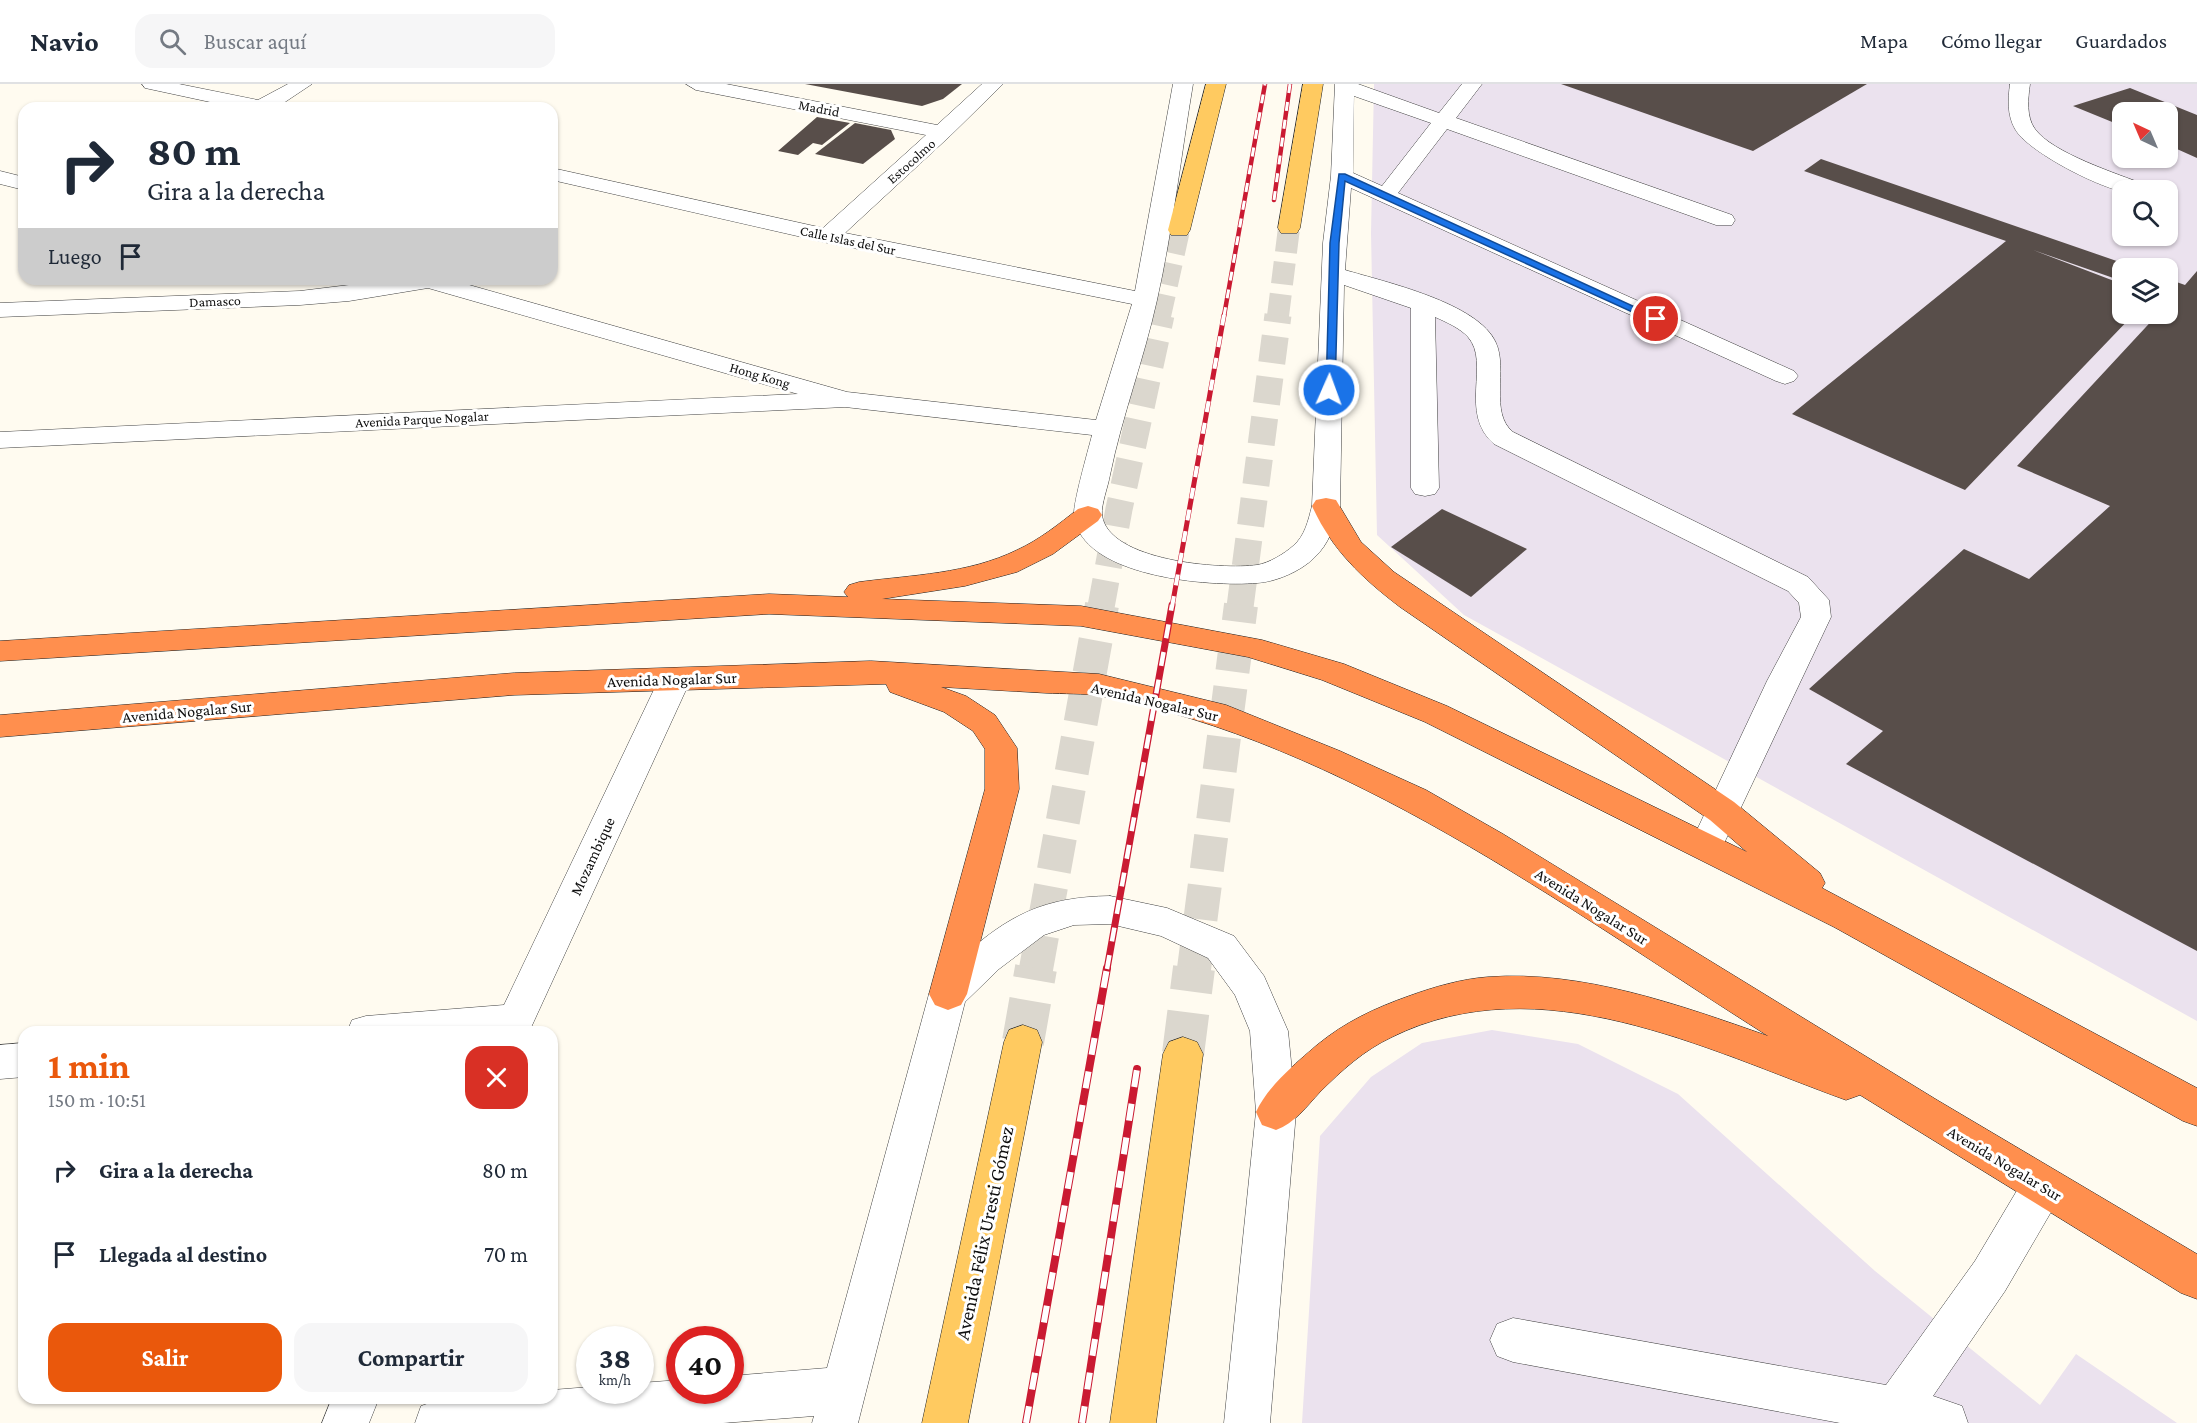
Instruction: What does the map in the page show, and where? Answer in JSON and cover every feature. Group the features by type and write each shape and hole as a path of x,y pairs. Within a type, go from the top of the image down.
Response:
{"highway":[{"path":"1326,506 1338,534 1375,573 1722,811 1847,917"},
{"path":"0,651 768,604 943,580 1003,567 1051,543 1088,515"},
{"path":"768,604 1081,616 1251,647 1333,672 1436,714 1847,917 2197,1108"},
{"path":"872,672 955,704 984,723 1001,748 1002,789 948,994"},
{"name":"Avenida Nogalar Sur","path":"0,726 514,684 872,672 1099,685 1215,713 1328,759 1414,799 1491,843 1923,1113 2197,1278"},
{"path":"1276,1112 1317,1068 1365,1032 1425,1005 1500,992 1591,1001 1686,1025 1783,1058 1923,1113"}],"main road":[{"path":"1179,230 1216,84"},
{"path":"1289,228 1312,84"},
{"name":"Avenida Félix Uresti Gómez","path":"945,1423 1023,1042"},
{"path":"1132,1423 1183,1054"}],"street":[{"path":"152,84 239,102"},
{"path":"271,102 302,84"},
{"name":"Madrid","path":"696,84 943,132"},
{"name":"Estocolmo","path":"828,236 993,84"},
{"path":"1183,84 1145,300 1106,429 1088,515 1096,537 1118,553 1153,565 1200,573 1258,574 1281,567 1304,553 1317,537 1326,506 1333,274 1342,176 1345,85 1724,220"},
{"path":"1386,195 1472,84"},
{"path":"2020,84 2019,108 2028,133 2047,149 2116,180"},
{"name":"Calle Islas del Sur","path":"558,175 828,236 1145,300"},
{"path":"1342,176 1785,376"},
{"path":"0,177 18,182"},
{"path":"0,199 18,198"},
{"path":"1333,274 1378,287 1476,332 1486,349 1491,416 1498,434 1525,450 1798,585 1814,600 1816,617 1782,681 1706,847"},
{"name":"Damasco","path":"0,310 300,298 349,294 398,285"},
{"name":"Hong Kong","path":"444,285 844,399 1106,429"},
{"path":"1423,306 1425,488"},
{"name":"Avenida Parque Nogalar","path":"0,440 844,399"},
{"name":"Mozambique","path":"513,1026 675,679"},
{"path":"438,1423 840,1407 948,994 986,958 1032,924 1074,911 1110,910 1167,922 1221,947 1251,987 1269,1031 1276,1112 1247,1423"},
{"path":"0,1062 18,1060"},
{"path":"1896,1410 1990,1276 2043,1186"},
{"path":"1513,1340 1896,1410 1945,1423"},
{"path":"345,1423 353,1404"}],"shaded area":[{"path":"1374,84 2197,84 2197,1021 1464,615 1377,535 1371,233"},
{"path":"1492,1030 1578,1044 1678,1094 1875,1271 2040,1405 2076,1354 2177,1423 1302,1423 1320,1136 1371,1077 1422,1043"}],"building":[{"path":"805,84 962,84 943,99 922,106"},
{"path":"1561,84 1867,84 1753,151"},
{"path":"2130,88 2165,102 2112,102 2112,122 2073,106"},
{"path":"2178,107 2197,115 2197,158 2178,149"},
{"path":"817,117 850,123 822,145 813,143 798,155 778,151"},
{"path":"855,123 891,130 895,139 863,164 815,154"},
{"path":"1821,159 2112,259 2112,278 2033,250 2112,280 2112,324 2124,324 1965,490 1792,414 2006,241 1804,171"},
{"path":"2197,271 2197,951 1846,764 1883,731 1809,689 1964,549 2029,579 2110,506 2017,466 2149,324 2178,324 2178,283 2185,285"},
{"path":"1442,509 1527,549 1471,597 1391,547"}],"tunnel":[{"path":"1278,316 1289,228"},
{"path":"1160,316 1179,230"},
{"path":"1101,607 1119,509 1161,315"},
{"path":"1240,607 1278,315"},
{"path":"1036,969 1102,605"},
{"path":"1194,969 1241,605"},
{"path":"1023,1042 1036,968"},
{"path":"1183,1054 1194,968"}],"railway":[{"path":"1224,316 1265,84"},
{"path":"1274,200 1290,84"},
{"path":"1172,607 1224,315"},
{"path":"1107,969 1172,605"},
{"path":"1026,1423 1107,968"},
{"path":"1082,1423 1137,1069"}],"route":[{"path":"1329,390 1334,243 1342,176 1656,319"}]}
